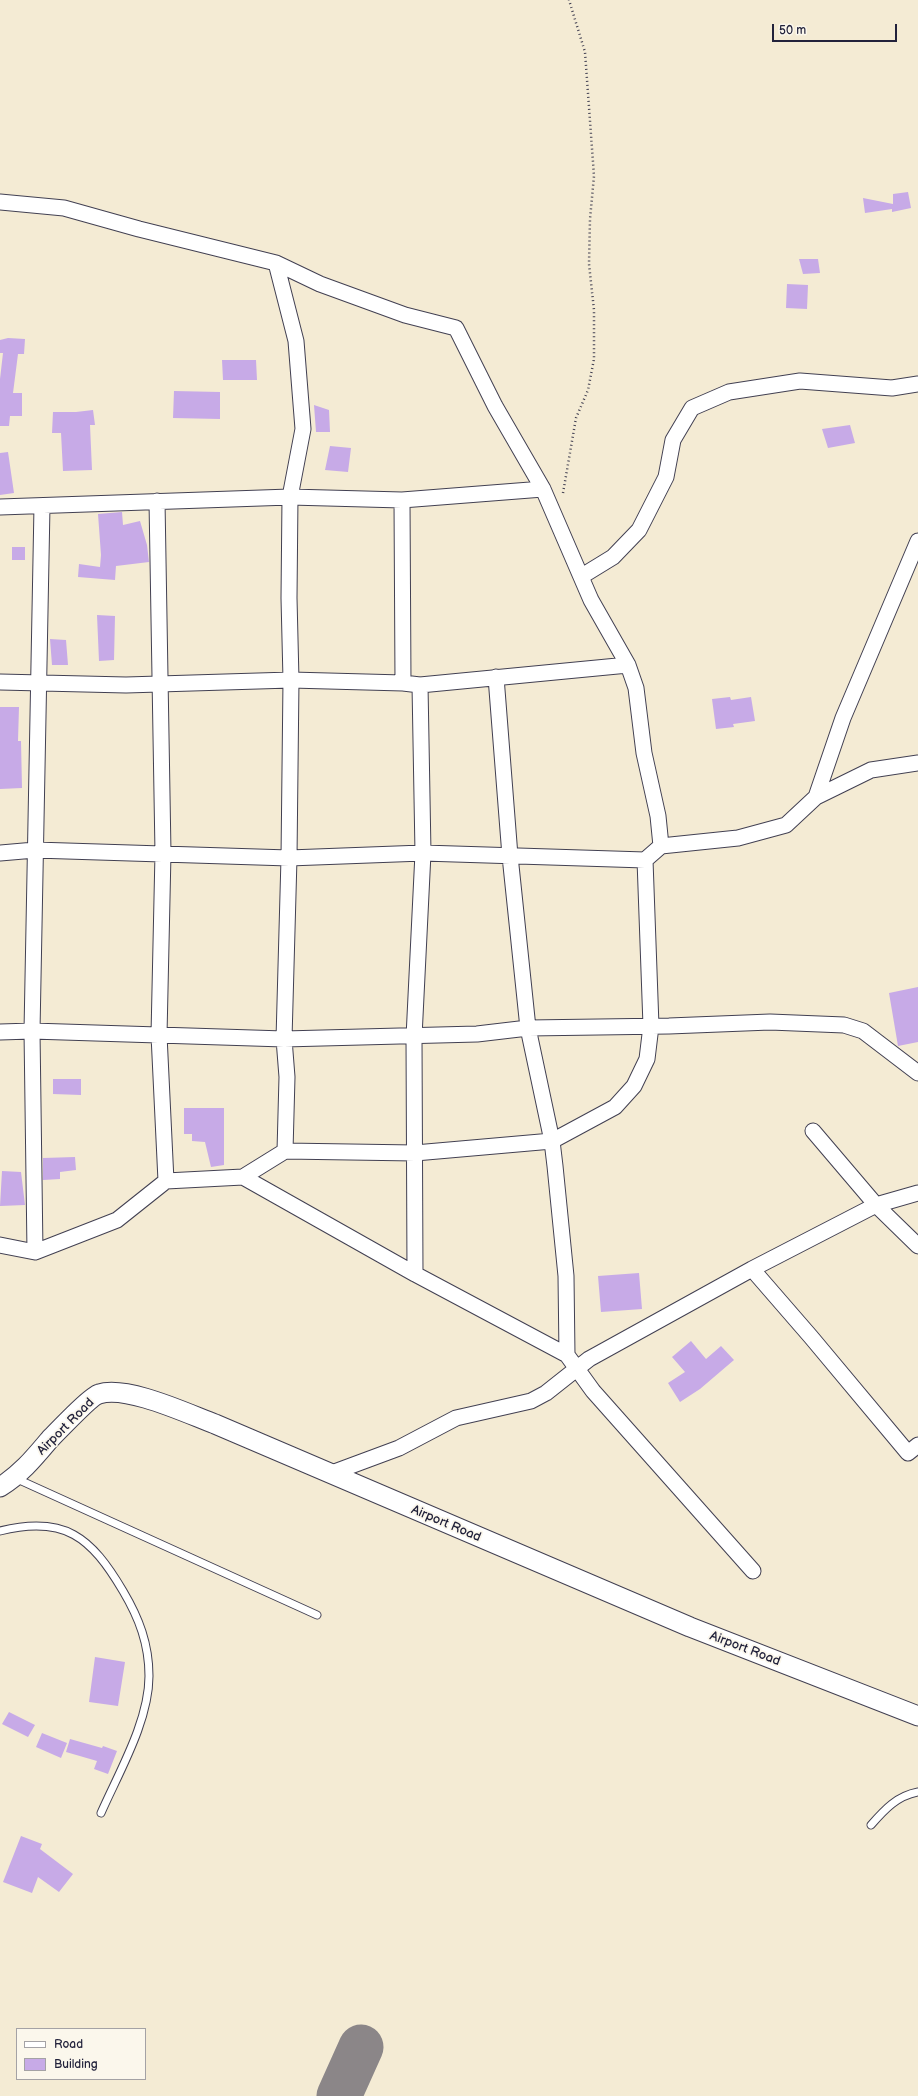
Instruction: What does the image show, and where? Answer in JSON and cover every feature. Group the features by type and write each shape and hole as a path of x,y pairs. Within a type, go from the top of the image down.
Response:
{"street":[{"path":"0,202 64,208 139,229 276,263 320,284 369,302 456,328 494,406 543,489 582,576 591,600 628,665 636,688 644,753 658,816 661,846"},
{"path":"276,263 296,341 303,429 290,497 289,598 291,680 289,858 284,1039 287,1077 285,1151"},
{"path":"582,576 613,557 639,530 666,477 673,440 692,408 729,392 800,381 892,388 918,384"},
{"path":"0,506 42,506 290,497 402,500 543,489"},
{"path":"402,500 403,683"},
{"path":"157,502 163,853 159,1035 166,1180"},
{"path":"35,1252 32,1031 40,682 42,506"},
{"path":"816,797 843,718 918,541"},
{"path":"0,682 126,685 291,680 403,683 420,685 628,665"},
{"path":"496,677 510,856 528,1028 552,1141 566,1276 567,1354 576,1369 593,1391 752,1571"},
{"path":"416,1274 414,1037 423,853 420,685"},
{"path":"0,853 35,850 289,858 423,853 645,860 661,846 738,838 786,825 816,797 871,770 918,763"},
{"path":"0,1244 35,1252 117,1220 166,1180 243,1177 285,1151 415,1153 552,1141 615,1107 634,1086 647,1059 651,1026 645,860"},
{"path":"0,1032 32,1031 284,1039 414,1037 477,1034 528,1028 770,1022 844,1024 863,1031 918,1073"},
{"path":"813,1131 876,1205 918,1246"},
{"path":"243,1177 416,1274 567,1354"},
{"path":"329,1474 399,1448 456,1418 531,1401 546,1393 576,1369 752,1269 876,1205 918,1192"},
{"path":"752,1269 908,1453 918,1445"},
{"name":"Airport Road","path":"7,1483 66,1423 98,1394 124,1393 158,1402 215,1424 690,1628 918,1716"}],"lane":[{"path":"7,1483 317,1615"},
{"path":"0,1531 19,1526 39,1525 58,1528 78,1536 99,1555 138,1616 147,1646 149,1677 145,1708 135,1737 101,1813"},
{"path":"872,1824 887,1806 908,1794 918,1792"}],"path":[{"path":"558,523 576,418 588,390 594,359 594,310 589,264 590,219 594,176 585,52 569,0"}],"building":[{"path":"908,192 911,208 892,212 892,209 865,213 863,198 893,204 893,194"},
{"path":"799,259 818,259 820,273 803,274"},
{"path":"787,284 808,285 807,309 786,308"},
{"path":"8,338 25,339 24,354 18,354 13,393 22,393 22,416 10,416 9,426 0,426 0,379 3,353 0,353 0,340"},
{"path":"222,360 256,360 257,380 223,380"},
{"path":"174,391 220,392 220,419 173,418"},
{"path":"314,405 329,410 330,432 316,432"},
{"path":"93,410 95,425 90,425 92,470 63,471 61,433 52,433 53,412"},
{"path":"850,425 855,443 828,448 822,429"},
{"path":"330,446 351,448 348,472 325,470"},
{"path":"8,452 14,493 0,495 0,453"},
{"path":"122,512 123,525 140,521 147,545 149,562 116,566 115,580 78,577 79,564 100,567 101,555 98,514"},
{"path":"12,547 25,547 25,560 12,560"},
{"path":"97,615 115,616 114,660 99,661"},
{"path":"50,639 66,640 68,665 52,665"},
{"path":"730,697 731,700 751,697 755,721 733,724 734,727 716,729 712,699"},
{"path":"0,707 19,707 18,741 21,741 22,788 0,789"},
{"path":"918,987 918,1042 898,1046 889,993"},
{"path":"53,1079 81,1079 81,1095 53,1094"},
{"path":"184,1108 224,1108 224,1165 211,1167 205,1142 192,1141 192,1134 184,1134"},
{"path":"75,1157 76,1170 60,1172 60,1179 43,1180 43,1158"},
{"path":"2,1171 21,1172 25,1205 0,1206"},
{"path":"639,1273 642,1309 601,1312 598,1276"},
{"path":"691,1341 706,1359 721,1346 734,1360 700,1389 680,1402 668,1383 685,1372 672,1357"},
{"path":"95,1657 125,1662 118,1706 89,1702"},
{"path":"9,1712 35,1725 28,1737 2,1724"},
{"path":"42,1733 67,1743 61,1758 36,1747"},
{"path":"70,1739 102,1748 103,1746 117,1751 108,1774 94,1769 97,1761 66,1752"},
{"path":"21,1836 42,1844 40,1849 73,1874 59,1892 38,1877 32,1893 3,1882"}],"taxiway":[{"path":"339,2096 361,2047"}]}
